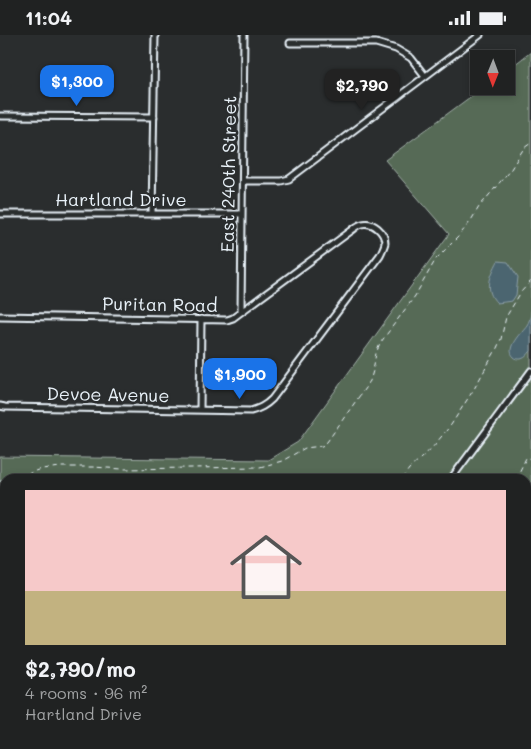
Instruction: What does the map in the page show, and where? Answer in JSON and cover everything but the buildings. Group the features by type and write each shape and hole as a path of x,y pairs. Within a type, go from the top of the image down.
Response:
{"street":[{"path":"152,214 155,35"},
{"name":"East 240th Street","path":"241,313 244,35"},
{"path":"243,181 281,181 289,179 480,35"},
{"path":"290,43 376,43 396,49 410,57 426,76"},
{"path":"0,116 154,117"},
{"name":"Hartland Drive","path":"0,214 242,215"},
{"name":"Devoe Avenue","path":"0,406 251,411 266,405 380,255 384,247 385,242 378,228 362,224 351,231"},
{"name":"Puritan Road","path":"0,316 233,318 351,231"},
{"path":"200,410 201,319"},
{"path":"455,474 531,371"}],"path":[{"path":"28,474 40,469 62,467 122,469 260,467 282,461 305,448 322,446 328,442 370,381 376,353 381,342 414,296 436,259 458,237 479,207 511,169 524,148 531,143"},
{"path":"406,474 432,448 451,425 470,396 497,348 506,317 521,291 531,281"},
{"path":"518,474 526,458 530,458 531,462"}],"green space":[{"path":"531,52 531,474 0,474 0,457 268,460 298,442 449,234 385,160 473,95 515,95 515,64"}],"water":[{"path":"498,261 508,262 518,277 516,295 512,301 497,303 489,288 491,277"},
{"path":"531,314 531,351 524,358 516,359 511,353 512,345 527,325"}]}
